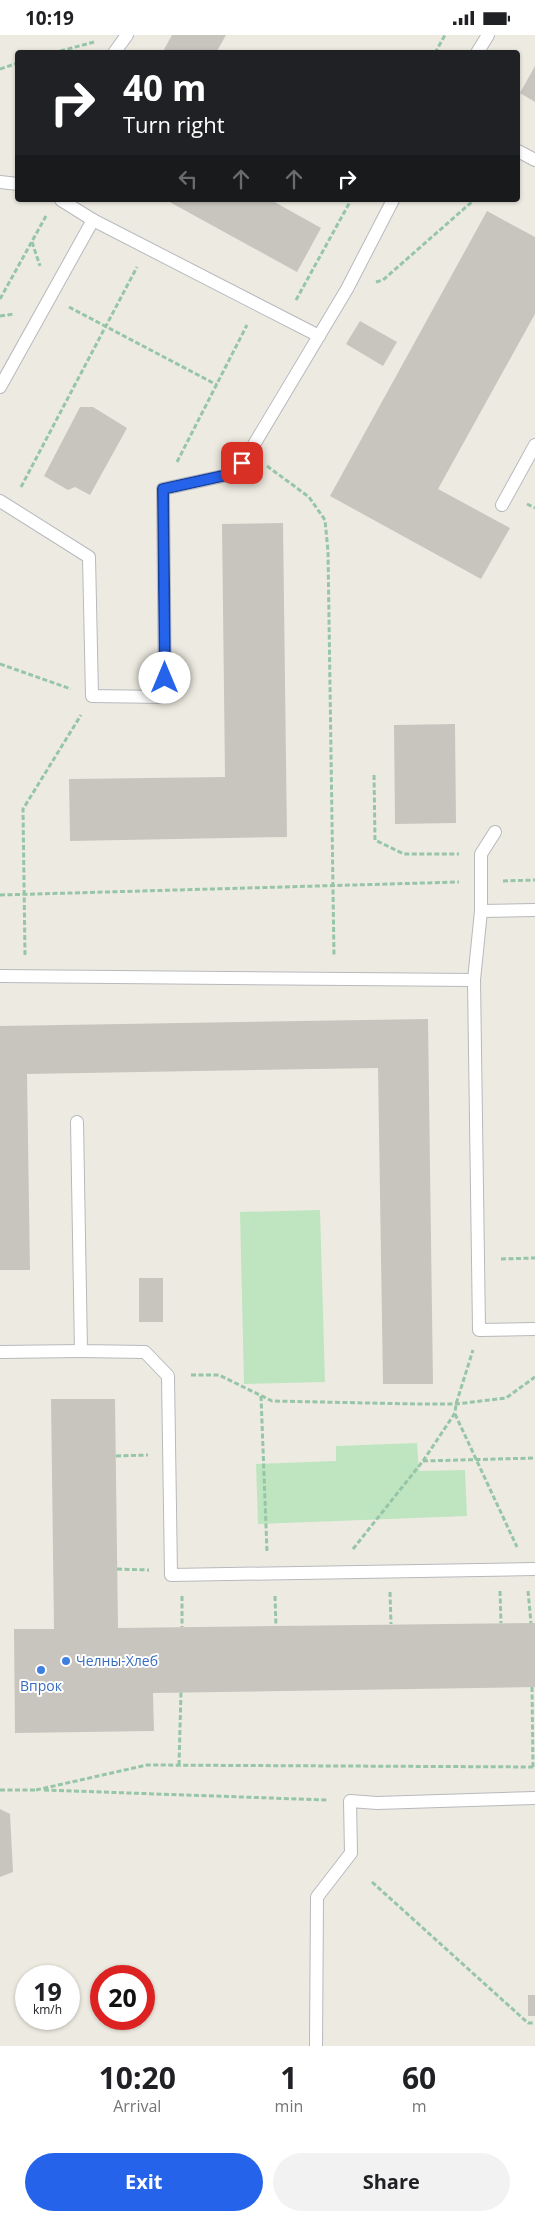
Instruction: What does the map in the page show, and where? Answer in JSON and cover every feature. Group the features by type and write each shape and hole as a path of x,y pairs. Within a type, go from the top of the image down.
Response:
{"lane":[{"path":"480,50 488,35"},
{"path":"116,50 127,36"},
{"path":"520,152 535,160"},
{"path":"0,182 15,184"},
{"path":"65,202 93,220 320,336"},
{"path":"5,504 89,557 92,697 165,697 163,489 236,473 320,336 392,202"},
{"path":"0,387 93,220"},
{"path":"502,505 535,445"},
{"path":"495,832 481,854 481,911 474,980 479,1330 535,1329"},
{"path":"481,911 535,910"},
{"path":"0,976 334,977 474,980"},
{"path":"77,1122 81,1351"},
{"path":"0,1352 145,1352 168,1375 169,1454 176,1572 271,1573 531,1569"},
{"path":"316,2046 317,1897 351,1853 350,1801 377,1803 535,1798"}],"path":[{"path":"437,50 445,35"},
{"path":"62,50 127,36"},
{"path":"0,69 15,64"},
{"path":"286,318 350,202"},
{"path":"346,289 383,280 472,202"},
{"path":"0,299 49,211"},
{"path":"5,504 106,326 148,247"},
{"path":"50,297 217,385"},
{"path":"163,489 258,304"},
{"path":"248,453 309,497 325,521 328,551 334,977"},
{"path":"0,664 92,697 23,809 25,975"},
{"path":"374,775 375,840 404,854 481,854"},
{"path":"0,895 535,880"},
{"path":"478,1260 535,1258"},
{"path":"337,1572 366,1530 423,1461 455,1413 456,1404 479,1330"},
{"path":"168,1375 219,1375 272,1401 456,1404 506,1398 535,1377"},
{"path":"262,1396 271,1573 276,1626"},
{"path":"455,1413 531,1569 531,1623"},
{"path":"116,1456 169,1454"},
{"path":"423,1461 535,1458"},
{"path":"117,1569 176,1572 182,1627"},
{"path":"500,1569 501,1623"},
{"path":"390,1571 391,1624"},
{"path":"36,1790 147,1765 534,1767 532,1687"},
{"path":"179,1765 181,1692"},
{"path":"0,1790 350,1801"},
{"path":"372,1882 528,2023 535,2023"}],"green space":[{"path":"320,1210 325,1382 244,1384 240,1212"},
{"path":"417,1443 419,1471 465,1470 467,1516 258,1524 256,1464 336,1461 336,1446"}],"building":[{"path":"172,35 226,35 218,50 164,50"},
{"path":"535,66 535,102 520,93"},
{"path":"170,202 275,202 321,228 297,272"},
{"path":"487,211 535,237 535,314 438,489 510,528 481,579 330,496"},
{"path":"360,321 397,342 383,366 346,344"},
{"path":"80,407 93,407 127,428 90,495 75,487 68,490 44,476"},
{"path":"283,523 287,837 70,841 69,779 225,777 222,524"},
{"path":"455,724 456,823 395,824 394,725"},
{"path":"428,1019 433,1384 383,1384 378,1068 27,1074 30,1270 0,1270 0,1026"},
{"path":"139,1278 163,1278 163,1322 139,1322"},
{"path":"51,1399 115,1399 118,1628 535,1623 535,1687 153,1693 154,1731 15,1733 14,1629 54,1629"},
{"path":"0,1809 10,1814 13,1872 0,1877"},
{"path":"528,1995 535,1995 535,2016 528,2016"}],"place":[{"name":"Челны-Хлеб","path":"66,1661"},
{"name":"Впрок","path":"41,1670"}],"route":[{"path":"165,678 163,489 236,473 242,463"}]}
